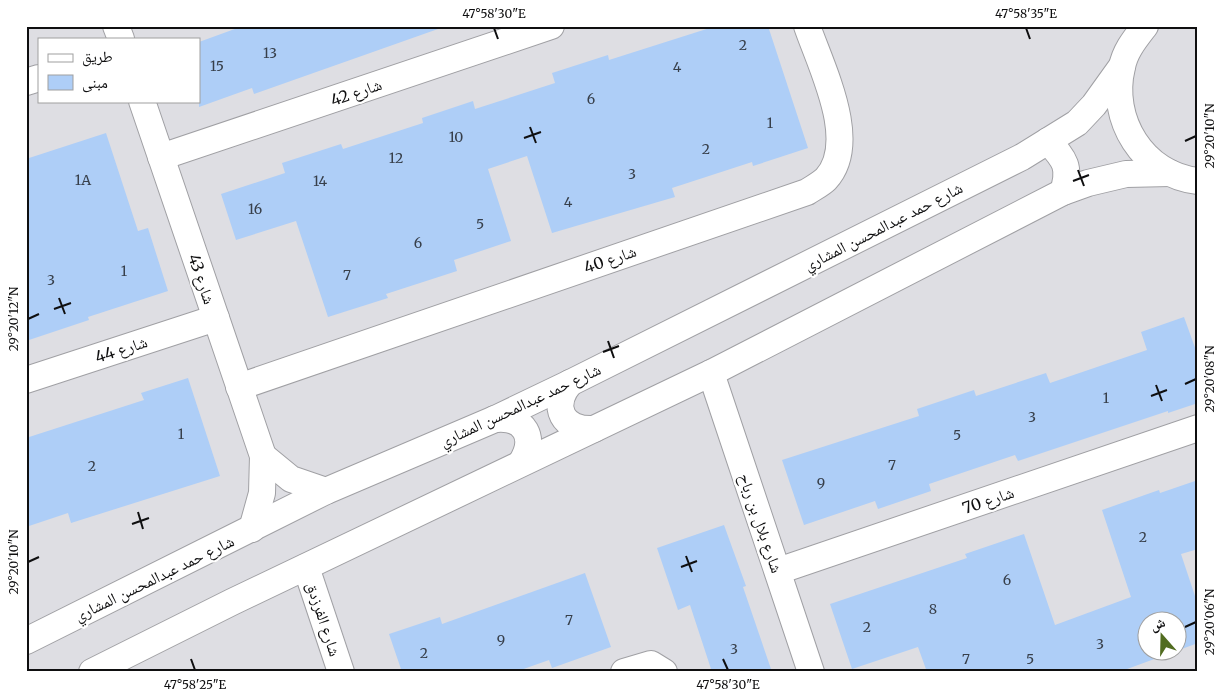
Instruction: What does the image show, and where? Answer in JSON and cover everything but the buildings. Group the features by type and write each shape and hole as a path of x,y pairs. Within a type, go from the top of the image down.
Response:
{"street":[{"path":"116,26 121,38"},
{"name":"شارع 42","path":"161,157 551,26"},
{"name":"شارع 40","path":"239,387 807,192 826,179 836,164 841,144 839,119 807,26"},
{"path":"1130,41 1119,92 1122,116 1133,140 1149,159 1188,181"},
{"name":"شارع حمد عبدالمحسن المشاري","path":"26,641 326,491 495,419 570,383 1013,161 1048,141 1082,117 1094,105 1130,41"},
{"path":"26,82 38,78"},
{"name":"شارع 43","path":"142,102 263,456 262,493 252,529"},
{"path":"1048,141 1065,162 1068,176 1063,192"},
{"path":"92,672 521,463 711,373 1063,192 1088,183 1126,174 1188,181"},
{"name":"شارع 44","path":"26,380 216,318"},
{"name":"شارع بلال بن رباح","path":"711,373 811,672"},
{"path":"570,383 562,392 560,404 563,416 571,425 582,430 594,428"},
{"path":"495,419 507,418 518,422 526,430 529,442 527,453 521,463"},
{"name":"شارع 70","path":"778,572 1198,428"},
{"path":"263,456 291,479 326,491"},
{"name":"شارع الفرزدق","path":"306,567 341,672"},
{"path":"624,672 651,664 664,672"}]}
